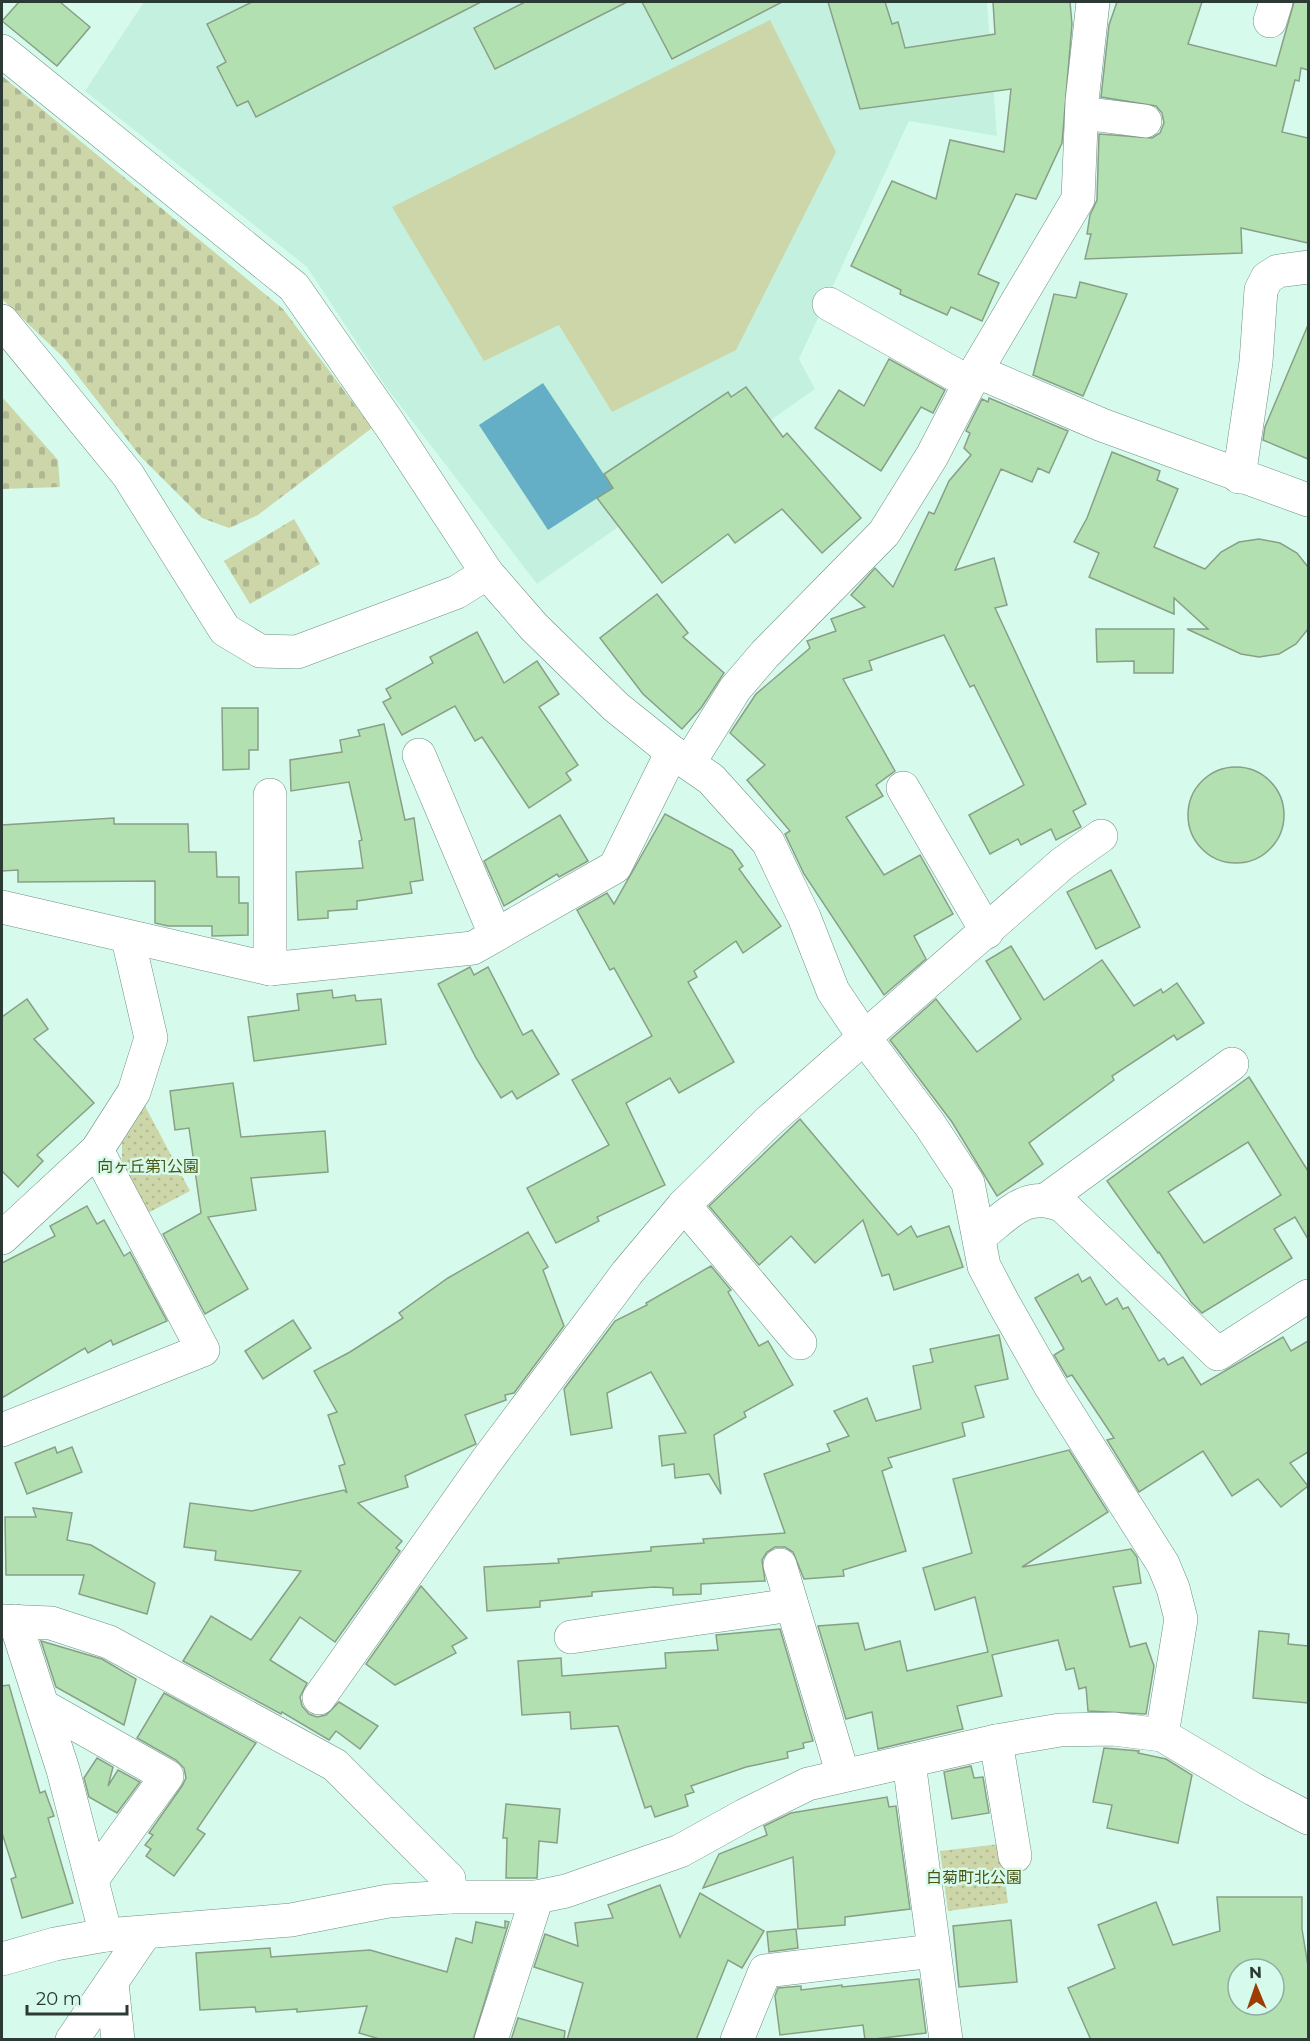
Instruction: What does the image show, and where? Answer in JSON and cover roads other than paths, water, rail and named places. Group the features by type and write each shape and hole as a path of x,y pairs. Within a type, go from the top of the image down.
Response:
{"street":[{"path":"2,908 128,939 270,969 473,948 615,867 680,758 742,681 884,533 932,456 973,377 1077,199 1082,113 1093,2"},
{"path":"2,51 294,287 390,425 487,573 534,627 608,699 680,758 711,779 768,842 804,917 833,991 864,1037 930,1125 968,1183 984,1266 1052,1387 1147,1536 1173,1588 1180,1619 1162,1735"},
{"path":"1082,113 1145,121"},
{"path":"1239,477 1256,362 1261,290 1267,278 1278,271 1308,267"},
{"path":"830,304 973,377 1239,477 1308,500"},
{"path":"2,321 128,475 225,630 260,651 297,652 457,592 487,573"},
{"path":"419,755 495,934"},
{"path":"903,788 987,932"},
{"path":"270,795 270,969"},
{"path":"319,1698 484,1463 627,1273 684,1205 769,1120 987,932 1063,863 1101,836"},
{"path":"2,1238 96,1150 134,1092 151,1038 128,939"},
{"path":"1047,1199 1232,1064"},
{"path":"2,1430 203,1350 96,1150"},
{"path":"979,1237 1029,1200 1047,1199 1063,1206 1218,1354 1305,1305"},
{"path":"684,1205 800,1343"},
{"path":"780,1565 843,1775"},
{"path":"571,1637 791,1605"},
{"path":"106,1935 93,1878 45,1707 8,1621 51,1623 109,1642 335,1765 449,1879 450,1897"},
{"path":"45,1707 168,1776 93,1878"},
{"path":"2,1959 55,1944 106,1935 291,1920 388,1901 450,1897 537,1897 566,1891 680,1851 808,1784 996,1741 1059,1730 1113,1729 1162,1735 1253,1789 1308,1818"},
{"path":"996,1741 1015,1856"},
{"path":"909,1762 946,2040"},
{"path":"491,2040 537,1897"},
{"path":"72,2040 145,1933"},
{"path":"737,2040 765,1971 933,1951"},
{"path":"112,1983 118,2040"}],"water":[{"path":"543,383 613,488 548,530 479,425"}],"park label":[{"name":"向ヶ丘第1公園","path":"148,1166"},
{"name":"白菊町北公園","path":"974,1877"}]}
